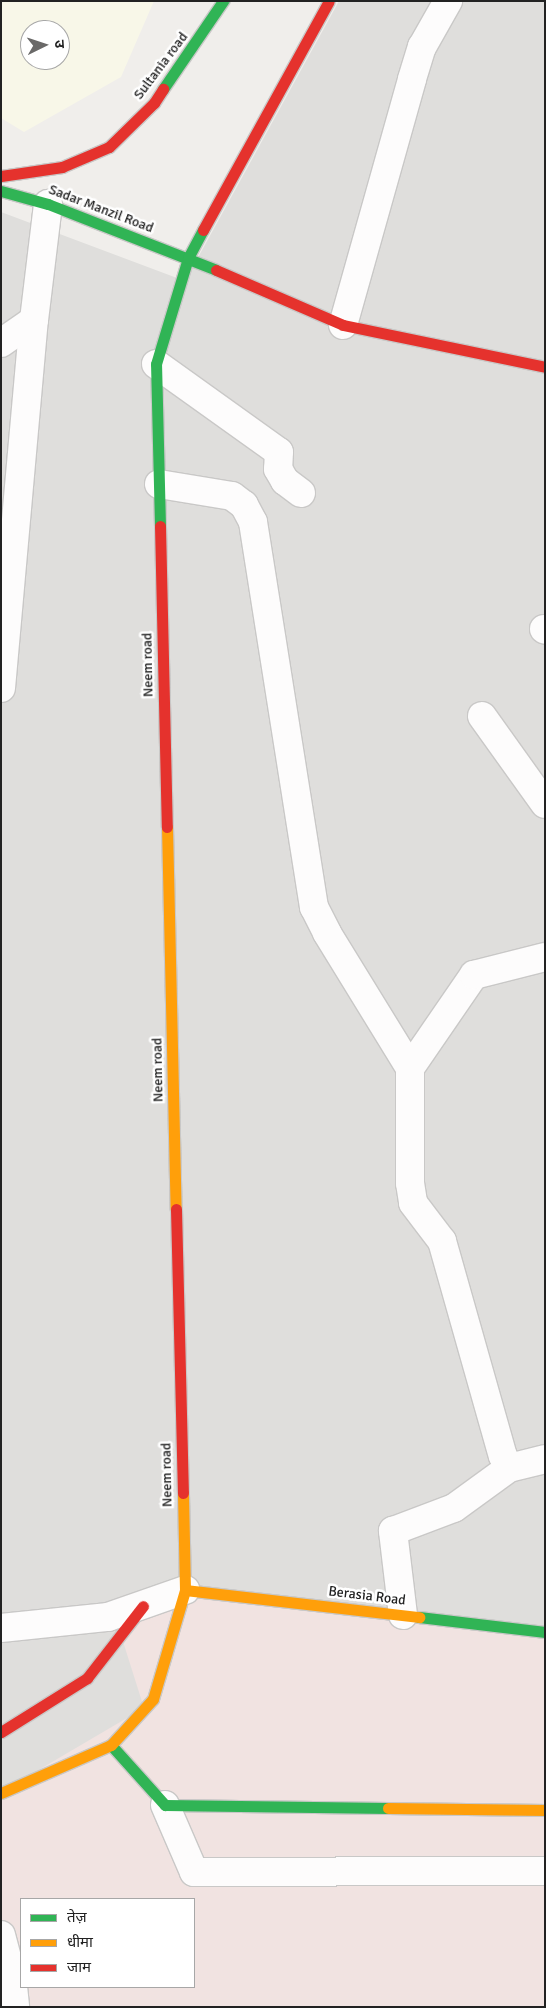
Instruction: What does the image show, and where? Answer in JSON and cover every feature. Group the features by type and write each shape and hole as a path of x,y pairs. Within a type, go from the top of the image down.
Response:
{"main road":[{"name":"Sultania road","path":"1,176 62,167 109,147 154,103 223,1"},
{"path":"188,258 329,1"},
{"name":"Sadar Manzil Road","path":"1,191 48,204 188,258 343,325 545,367"},
{"name":"Neem road","path":"1,1793 111,1745 153,1699 185,1590 156,364 188,258"},
{"name":"Berasia Road","path":"185,1590 545,1632"},
{"path":"1,1732 87,1678 143,1606"},
{"path":"111,1745 165,1805 545,1810"}],"street":[{"path":"343,325 422,47 448,1"},
{"path":"1,688 34,320 48,204"},
{"path":"1,343 34,320"},
{"path":"156,364 279,452 278,469 285,481 301,493"},
{"path":"159,484 232,496 244,505 253,522 314,907 326,933 410,1068 410,1183 414,1203 442,1241 478,1373 509,1468"},
{"path":"482,716 545,804"},
{"path":"410,1068 474,975 545,957"},
{"path":"403,1615 393,1531 454,1508 509,1468 545,1459"},
{"path":"1,1628 108,1618 185,1590"},
{"path":"165,1805 194,1872 545,1871"},
{"path":"1,1935 12,1977 15,2007"}],"shaded area":[{"path":"1,1 154,1 121,77 24,132 1,118"},
{"path":"339,1 545,1 545,2007 1,2007 1,212 185,281"},
{"path":"185,1590 545,1632 545,2007 1,2007 1,1792 144,1708 114,1613"}],"traffic: fast":[{"path":"163,89 223,1"},
{"path":"1,191 48,204 216,270"},
{"path":"160,526 156,364 188,258 203,230"},
{"path":"419,1617 545,1632"},
{"path":"111,1745 165,1805 388,1808"}],"traffic: slow":[{"path":"167,827 176,1209"},
{"path":"1,1793 111,1745 153,1699 185,1590 183,1493"},
{"path":"185,1590 419,1617"},
{"path":"388,1808 545,1810"}],"traffic: jam":[{"path":"203,230 329,1"},
{"path":"1,176 62,167 109,147 154,103 163,89"},
{"path":"216,270 343,325 545,367"},
{"path":"160,526 167,827"},
{"path":"176,1209 183,1493"},
{"path":"1,1732 87,1678 143,1606"}]}
